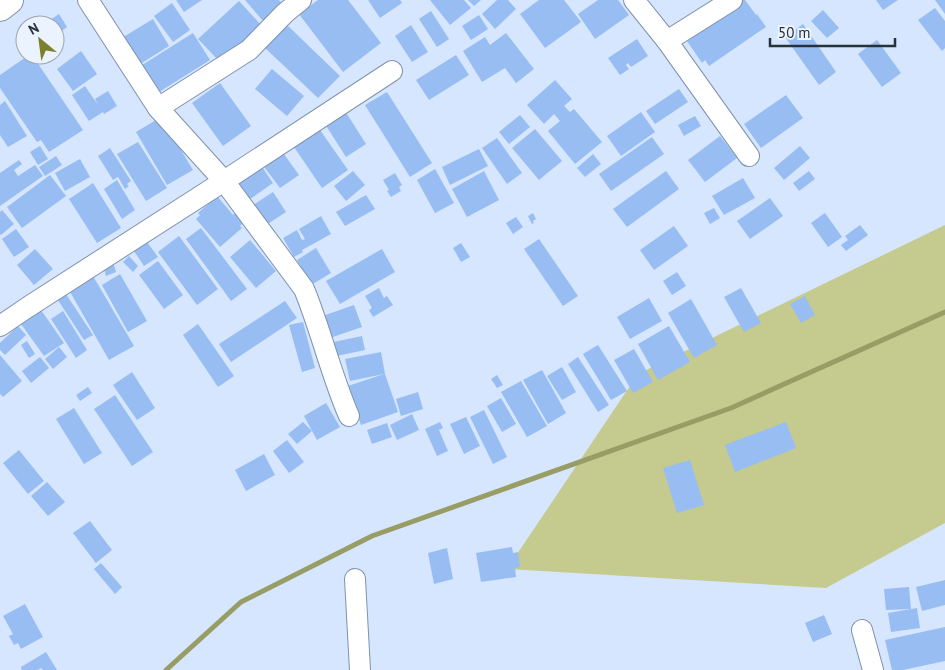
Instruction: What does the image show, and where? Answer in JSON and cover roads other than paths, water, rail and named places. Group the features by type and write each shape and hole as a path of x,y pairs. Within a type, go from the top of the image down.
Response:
{"main road":[{"path":"0,7 9,0"}],"street":[{"path":"88,0 158,108 224,181 304,289 312,307 349,416"},
{"path":"158,108 249,50 285,12 301,0"},
{"path":"634,0 667,42 749,156"},
{"path":"667,42 732,0"},
{"path":"0,326 392,70"},
{"path":"355,579 360,670"},
{"path":"862,630 873,670"}],"waterway":[{"path":"166,670 241,602 372,536 731,408 945,312"}]}
